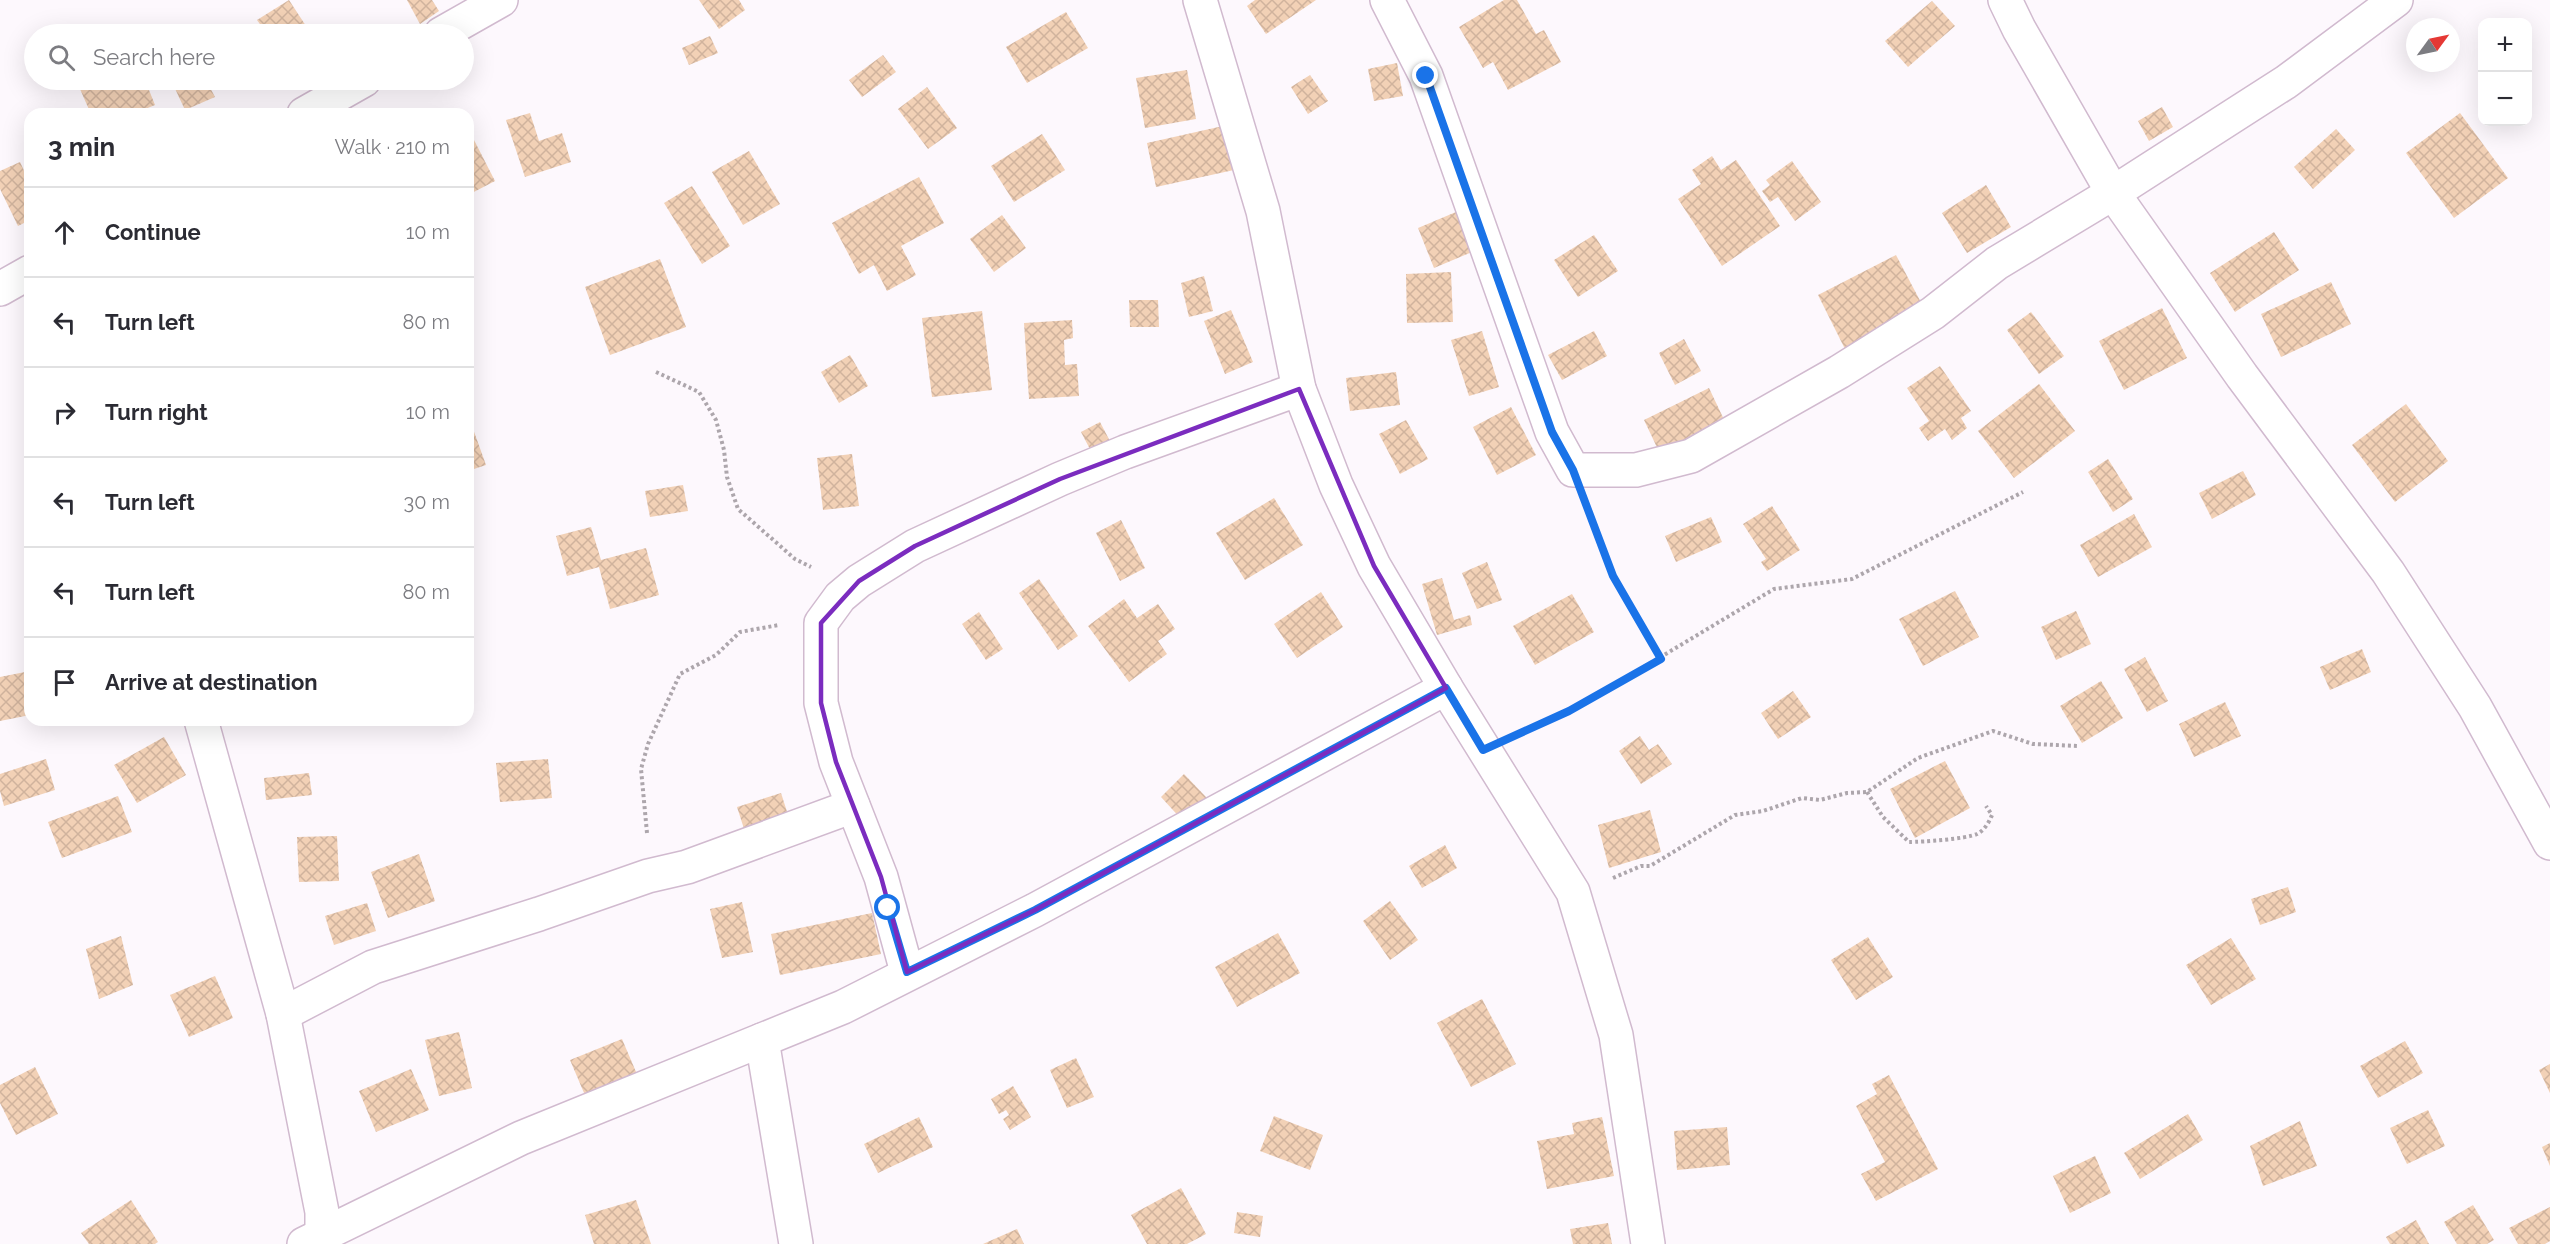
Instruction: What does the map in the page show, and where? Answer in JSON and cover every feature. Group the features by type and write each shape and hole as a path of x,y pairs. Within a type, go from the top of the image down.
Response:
{"street":[{"path":"459,24 501,0"},
{"path":"1200,0 1263,211 1299,388 1336,485 1374,566 1483,750 1501,775 1573,892 1616,1035 1648,1244"},
{"path":"1387,0 1426,76 1552,432 1573,470 1636,470 1691,456 1839,372 1933,313 1997,263 2114,193 2286,82 2396,0"},
{"path":"2005,0 2019,29 2114,193 2242,376 2388,573 2475,707 2550,843"},
{"path":"315,108 346,90"},
{"path":"0,289 24,275"},
{"path":"907,972 881,877 837,762 821,703 825,613 859,581 915,546 1060,479 1125,452 1299,388"},
{"path":"313,1240 520,1138 843,1007 907,972 1045,904 1446,688"},
{"path":"203,726 283,1014 322,1212 313,1240"},
{"path":"283,1014 373,967 539,914 648,876 687,867 853,806"},
{"path":"762,1040 796,1244"}],"path":[{"path":"648,876 641,769 648,744 673,694 680,674 716,655 740,632 760,630 825,613 823,572 795,559 738,510 727,477 724,450 716,420 699,392 656,372"},
{"path":"1573,470 1613,576 1661,659"},
{"path":"1483,750 1569,711 1661,659 1774,589 1852,579 2023,492"},
{"path":"1573,892 1584,892 1641,866 1650,866 1736,815 1762,811 1802,798 1820,800 1847,793 1867,792 1918,758 1993,732 2033,744 2079,746"},
{"path":"1867,792 1883,818 1909,842 1964,838 1977,834 1985,827 1992,815 1986,806"}],"highlighted area":[{"path":"1299,389 1374,566 1446,688 1035,910 907,972 881,877 836,762 821,703 821,623 859,581 915,546 1060,479"}],"building":[{"path":"289,0 305,24 260,24 257,20"},
{"path":"407,0 432,0 439,11 420,24"},
{"path":"699,0 739,0 745,10 719,29"},
{"path":"1255,0 1316,0 1266,34 1247,6"},
{"path":"1504,0 1517,0 1536,34 1544,30 1561,62 1508,90 1493,62 1483,68 1459,27"},
{"path":"1932,1 1955,26 1908,67 1885,41"},
{"path":"1066,12 1088,48 1027,83 1006,47"},
{"path":"710,36 718,53 689,65 682,48"},
{"path":"883,55 896,72 862,97 849,80"},
{"path":"1397,63 1403,96 1374,101 1368,69"},
{"path":"1187,70 1196,119 1145,128 1136,78"},
{"path":"1310,75 1328,101 1308,114 1291,87"},
{"path":"927,87 957,128 928,149 898,109"},
{"path":"80,90 149,90 155,105 148,108 88,108"},
{"path":"176,90 211,90 215,97 190,108 184,108"},
{"path":"2162,107 2173,127 2149,141 2138,121"},
{"path":"530,113 539,141 562,133 571,162 525,177 506,120"},
{"path":"2460,113 2508,178 2454,218 2406,153"},
{"path":"1223,126 1234,170 1156,187 1147,143"},
{"path":"2336,129 2355,150 2313,189 2294,167"},
{"path":"1042,134 1065,170 1014,202 991,166"},
{"path":"474,140 495,181 474,192"},
{"path":"749,151 780,204 743,225 712,172"},
{"path":"1712,156 1721,170 1736,160 1780,226 1722,266 1678,199 1701,184 1692,170"},
{"path":"1792,161 1821,202 1795,221 1778,197 1770,202 1762,191 1770,185 1766,180"},
{"path":"20,162 24,170 24,223 18,226 0,189 0,171"},
{"path":"919,177 944,223 901,246 916,275 887,291 874,265 859,274 832,223"},
{"path":"1986,185 2011,227 1967,253 1942,213"},
{"path":"692,186 730,246 702,264 664,203"},
{"path":"1456,212 1472,252 1434,268 1418,228"},
{"path":"1002,215 1026,248 994,272 970,239"},
{"path":"2274,232 2299,270 2235,312 2210,273"},
{"path":"1594,235 1618,271 1578,297 1554,260"},
{"path":"1896,255 1926,312 1847,353 1818,295"},
{"path":"660,259 686,327 610,355 585,287"},
{"path":"1451,272 1453,322 1407,323 1406,274"},
{"path":"1204,276 1213,311 1189,317 1181,283"},
{"path":"2331,282 2351,324 2281,357 2261,314"},
{"path":"1129,300 1158,300 1159,327 1130,327"},
{"path":"2162,308 2187,358 2124,390 2099,341"},
{"path":"1231,310 1253,362 1225,374 1204,321"},
{"path":"982,311 992,390 932,397 922,318"},
{"path":"2031,312 2064,356 2039,374 2007,330"},
{"path":"1072,320 1073,338 1064,340 1065,365 1077,364 1079,396 1029,399 1024,323"},
{"path":"1482,331 1499,387 1469,396 1451,340"},
{"path":"1594,331 1607,356 1562,380 1548,355"},
{"path":"1684,339 1701,371 1675,385 1659,353"},
{"path":"850,355 868,386 839,403 821,372"},
{"path":"1940,366 1971,411 1961,418 1967,428 1952,440 1945,429 1928,441 1919,428 1929,421 1907,388"},
{"path":"1396,372 1400,405 1350,411 1346,378"},
{"path":"2039,384 2075,431 2014,478 1978,431"},
{"path":"1709,388 1728,428 1663,460 1644,420"},
{"path":"2406,404 2448,461 2395,502 2352,445"},
{"path":"1511,407 1536,455 1497,475 1473,427"},
{"path":"1406,420 1428,459 1400,474 1379,434"},
{"path":"1100,422 1112,445 1093,455 1081,432"},
{"path":"474,432 486,465 474,469"},
{"path":"852,454 859,506 823,510 817,458"},
{"path":"2108,459 2133,499 2113,512 2088,472"},
{"path":"2243,471 2256,495 2212,519 2199,493"},
{"path":"683,485 688,511 650,517 645,491"},
{"path":"1274,498 1303,545 1245,580 1216,533"},
{"path":"1772,506 1800,550 1767,571 1761,562 1766,559 1743,524"},
{"path":"2134,514 2152,547 2098,577 2080,545"},
{"path":"1711,517 1722,542 1676,562 1665,536"},
{"path":"1121,520 1145,568 1120,581 1096,533"},
{"path":"591,527 601,560 646,548 659,595 610,609 599,567 567,576 556,536"},
{"path":"1487,562 1502,600 1477,609 1462,573"},
{"path":"1442,578 1454,620 1470,615 1472,625 1437,635 1422,584"},
{"path":"1039,579 1078,636 1058,650 1019,593"},
{"path":"1955,591 1979,637 1923,666 1899,619"},
{"path":"1321,592 1343,627 1297,658 1274,624"},
{"path":"1572,594 1594,632 1535,665 1513,626"},
{"path":"1124,599 1137,618 1158,604 1175,629 1158,641 1167,654 1129,682 1088,626"},
{"path":"2076,611 2091,644 2056,660 2041,627"},
{"path":"979,612 1003,649 986,660 962,624"},
{"path":"2362,649 2371,672 2330,690 2320,667"},
{"path":"2145,657 2168,701 2147,712 2124,669"},
{"path":"24,672 24,716 0,721 0,677"},
{"path":"2101,681 2123,718 2082,743 2060,706"},
{"path":"1793,691 1811,717 1778,739 1761,713"},
{"path":"2225,702 2241,736 2194,757 2179,724"},
{"path":"1640,736 1649,750 1658,744 1672,764 1641,784 1619,751"},
{"path":"164,737 186,775 137,803 114,765"},
{"path":"46,759 55,790 4,806 0,791 0,774"},
{"path":"548,759 552,798 500,802 496,763"},
{"path":"1945,761 1970,808 1915,838 1890,789"},
{"path":"309,773 312,795 266,800 264,778"},
{"path":"1184,774 1207,798 1183,821 1161,797"},
{"path":"781,793 790,821 746,835 737,807"},
{"path":"118,796 132,832 62,858 48,822"},
{"path":"1650,810 1661,852 1609,868 1598,825"},
{"path":"337,836 339,881 299,882 297,837"},
{"path":"1445,845 1457,868 1422,888 1409,866"},
{"path":"419,854 435,901 388,918 371,872"},
{"path":"2288,887 2296,912 2260,925 2251,899"},
{"path":"1390,901 1418,940 1390,960 1363,921"},
{"path":"742,902 753,952 722,958 710,909"},
{"path":"367,903 376,931 334,945 325,916"},
{"path":"872,913 881,954 780,975 771,934"},
{"path":"1278,933 1300,973 1237,1007 1215,967"},
{"path":"121,936 133,985 99,999 86,949"},
{"path":"1868,937 1893,977 1856,1000 1831,960"},
{"path":"2231,938 2256,979 2211,1005 2186,965"},
{"path":"215,976 233,1018 189,1037 170,995"},
{"path":"1482,999 1516,1064 1471,1087 1437,1023"},
{"path":"459,1032 472,1088 439,1096 425,1040"},
{"path":"622,1039 642,1086 590,1107 570,1060"},
{"path":"2405,1041 2423,1073 2378,1098 2360,1066"},
{"path":"1076,1058 1094,1097 1067,1108 1050,1070"},
{"path":"2550,1064 2550,1093 2539,1070"},
{"path":"35,1067 58,1114 16,1135 0,1103 0,1085"},
{"path":"411,1069 429,1110 376,1132 359,1091"},
{"path":"1889,1075 1938,1169 1876,1201 1861,1174 1885,1162 1856,1106 1877,1094 1872,1084"},
{"path":"1013,1086 1031,1117 1010,1130 1003,1119 1009,1115 1006,1110 999,1114 991,1099"},
{"path":"2428,1110 2445,1146 2407,1164 2390,1128"},
{"path":"2188,1114 2203,1140 2140,1179 2124,1153"},
{"path":"1274,1116 1323,1135 1310,1170 1260,1151"},
{"path":"919,1117 933,1147 878,1173 864,1144"},
{"path":"1602,1117 1614,1176 1547,1189 1537,1141 1574,1134 1572,1123"},
{"path":"2300,1121 2317,1166 2263,1186 2250,1146"},
{"path":"1727,1127 1730,1165 1677,1170 1674,1131"},
{"path":"2550,1143 2550,1166 2542,1147"},
{"path":"2095,1156 2111,1193 2070,1213 2053,1176"},
{"path":"1181,1188 1206,1234 1187,1244 1147,1244 1131,1215"},
{"path":"131,1200 158,1242 155,1244 89,1244 81,1233"},
{"path":"636,1200 651,1244 594,1244 585,1215"},
{"path":"2473,1205 2494,1240 2487,1244 2457,1244 2444,1222"},
{"path":"2550,1207 2550,1241 2545,1244 2518,1244 2509,1228"},
{"path":"1237,1212 1263,1216 1260,1237 1234,1233"},
{"path":"2416,1220 2429,1244 2390,1244 2386,1237"},
{"path":"1608,1223 1612,1244 1573,1244 1570,1229"},
{"path":"1017,1229 1024,1244 983,1244"}],"route":[{"path":"888,908 907,972 1035,910 1446,688 1483,750 1569,711 1661,659 1613,576 1573,470 1552,432 1426,76"}]}
